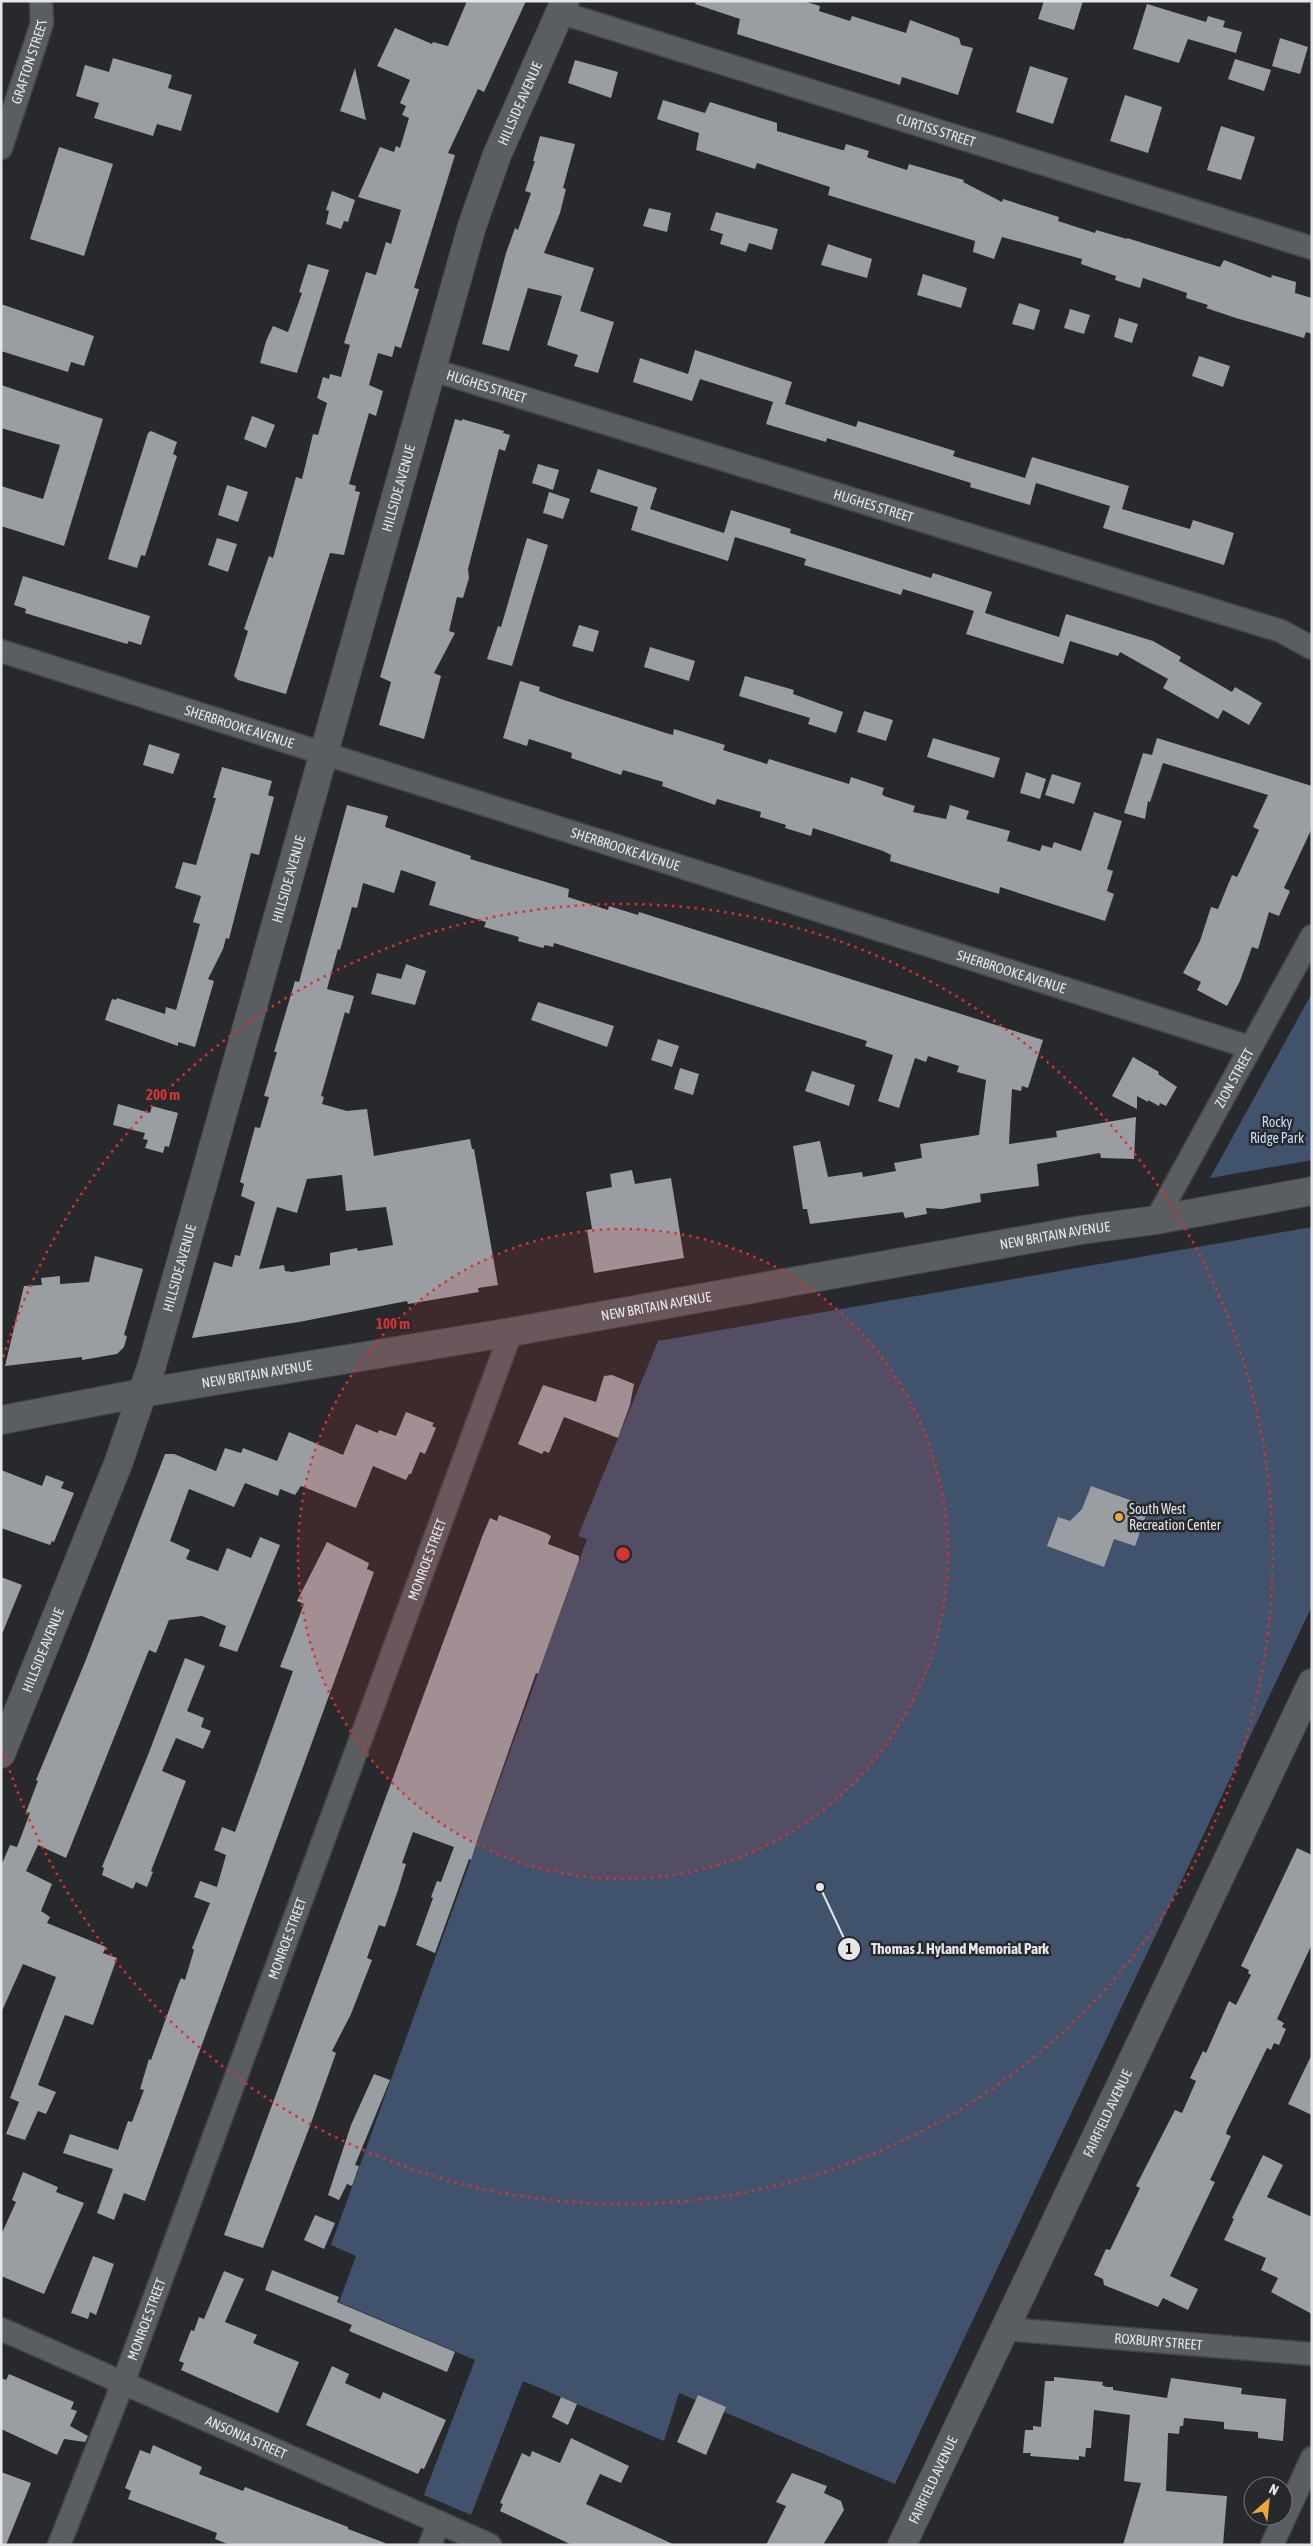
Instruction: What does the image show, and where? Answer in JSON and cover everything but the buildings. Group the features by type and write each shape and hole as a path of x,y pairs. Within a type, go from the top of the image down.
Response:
{"main road":[{"name":"HILLSIDE AVENUE","path":"1,1754 118,1464 142,1393 325,755 472,226 497,156 562,7"},
{"name":"NEW BRITAIN AVENUE","path":"1,1420 142,1393 511,1332 1081,1230 1156,1220 1312,1190"},
{"name":"FAIRFIELD AVENUE","path":"902,2545 1312,1683"}],"street":[{"name":"GRAFTON STREET","path":"1,148 42,24 41,1"},
{"name":"CURTISS STREET","path":"562,7 1312,248"},
{"name":"HUGHES STREET","path":"433,370 1281,631 1312,648"},
{"name":"SHERBROOKE AVENUE","path":"1,651 1250,1047"},
{"name":"ZION STREET","path":"1156,1220 1312,936"},
{"name":"MONROE STREET","path":"59,2545 123,2383 511,1332"},
{"name":"ROXBURY STREET","path":"1005,2329 1312,2354"},
{"name":"ANSONIA STREET","path":"1,2330 490,2545"},
{"path":"1272,2545 1312,2458"},
{"path":"430,2545 439,2522"}],"green space":[{"name":"Rocky Ridge Park","path":"1312,993 1312,1160 1210,1178"},
{"path":"1312,1227 1312,1606 895,2484 679,2393 664,2441 523,2381 471,2515 424,2495 475,2360 339,2302 356,2256 331,2245 587,1539 578,1536 658,1341"}],"place":[{"name":"South West Recreation Center","path":"1119,1517"},
{"name":"Thomas J. Hyland Memorial Park","path":"820,1887"}]}
